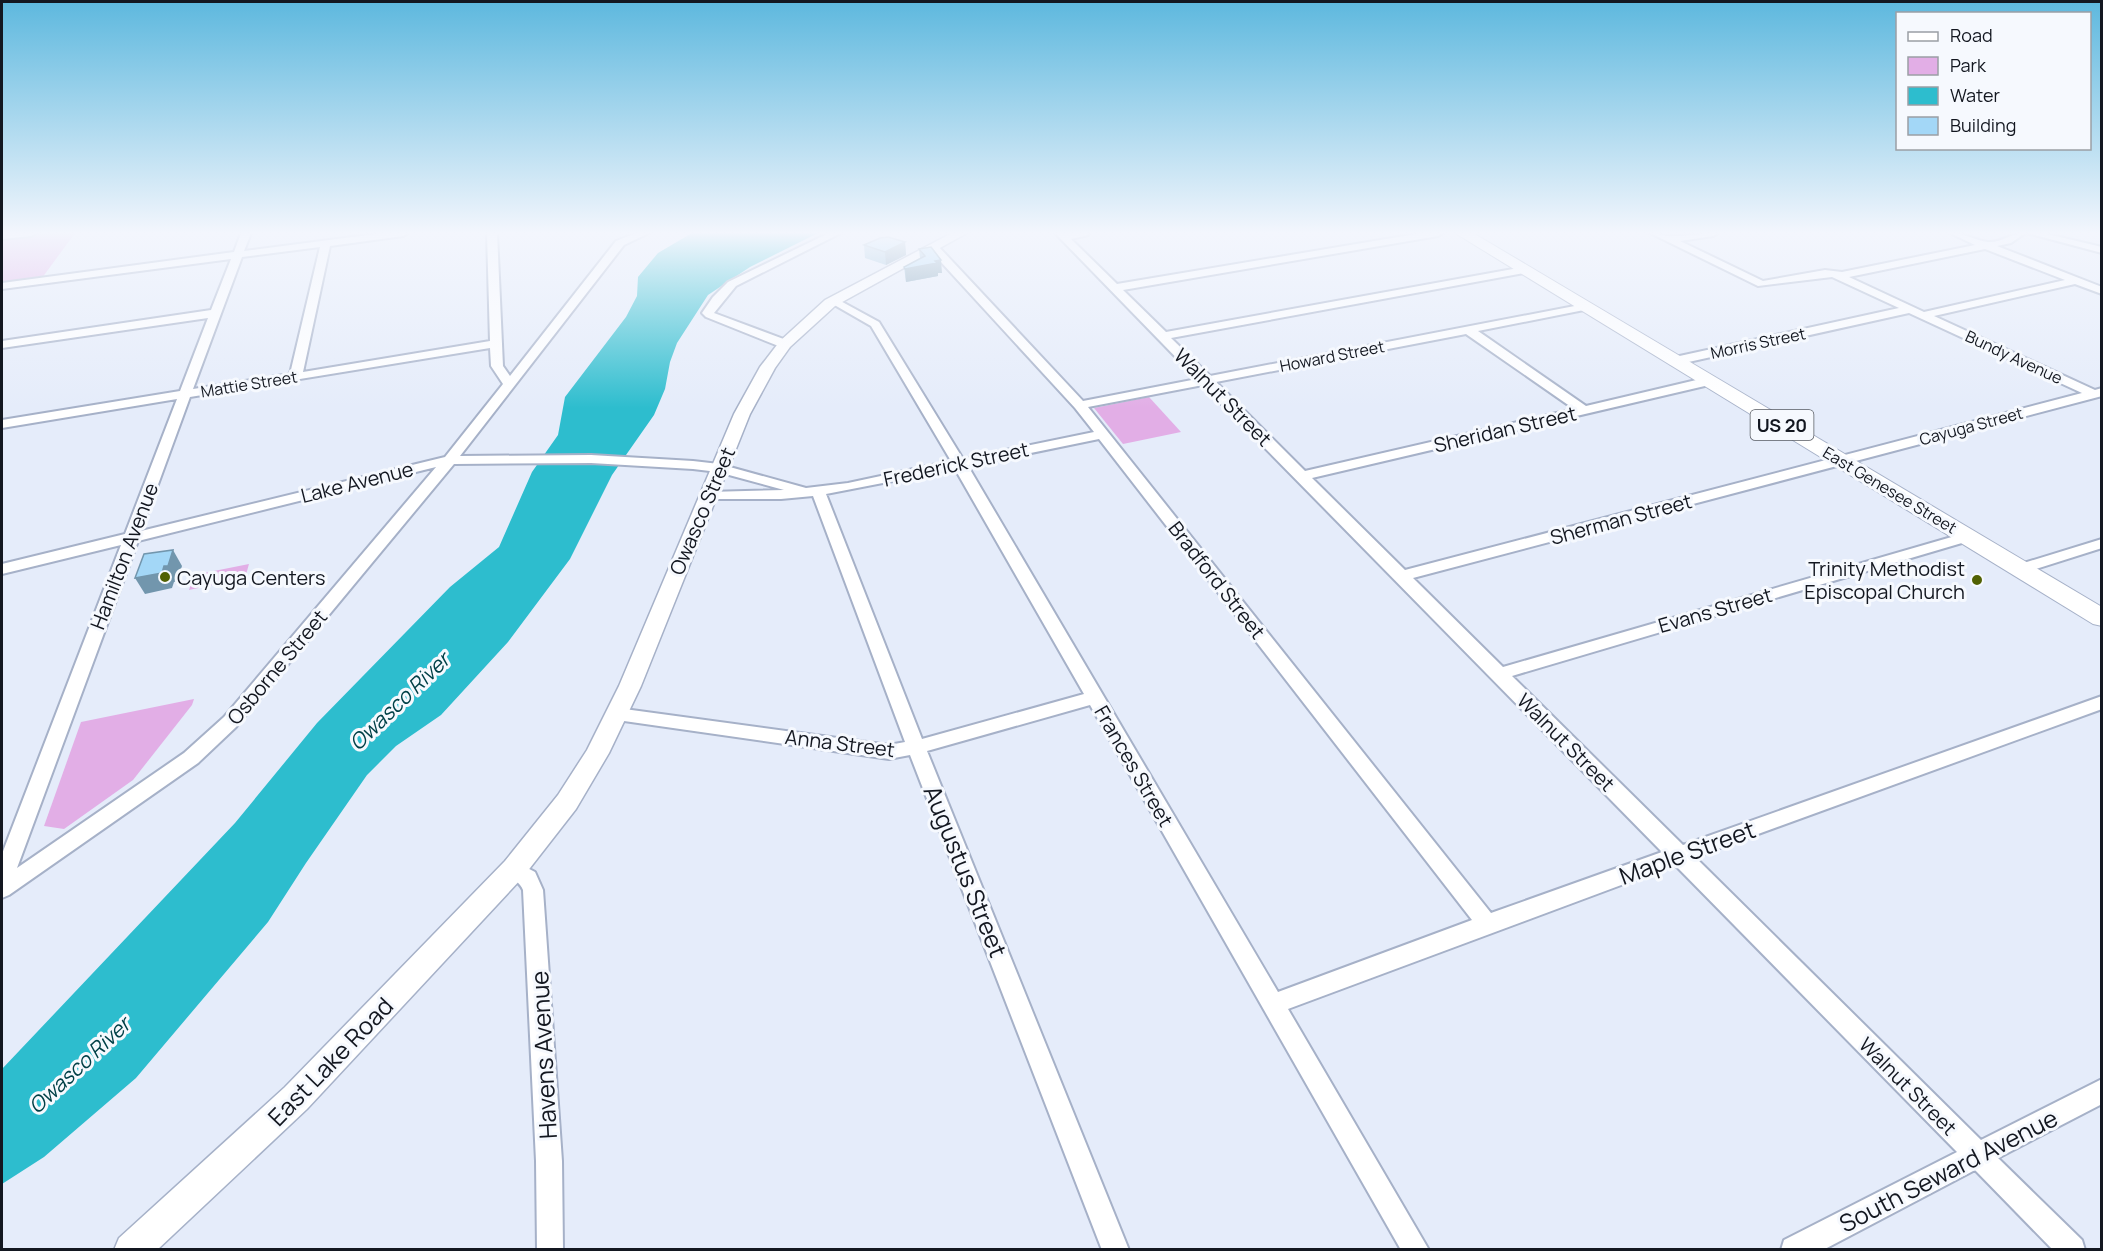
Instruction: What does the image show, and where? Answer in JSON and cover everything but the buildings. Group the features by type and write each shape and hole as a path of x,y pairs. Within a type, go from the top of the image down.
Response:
{"highway":[{"name":"East Genesee Street","path":"1559,291 2102,618"}],"main road":[{"name":"Owasco Street","path":"517,865 573,794 617,714 742,414 768,367 797,331 835,301 853,291"},
{"name":"East Lake Road","path":"131,1250 219,1172 296,1098 517,865"}],"street":[{"name":"Hamilton Avenue","path":"2,880 225,291"},
{"path":"296,376 315,291"},
{"path":"494,291 497,366 509,384"},
{"name":"Osborne Street","path":"2,889 191,758 230,722 450,460 582,291"},
{"path":"725,291 712,306 708,313 710,315 785,344"},
{"name":"Bradford Street","path":"974,291 1080,405 1487,924"},
{"name":"Walnut Street","path":"1118,291 2072,1250"},
{"path":"1163,336 1407,291"},
{"name":"Bundy Avenue","path":"1874,291 2098,393"},
{"path":"1924,315 2029,291"},
{"name":"Frances Street","path":"835,301 875,324 959,463 1416,1250"},
{"name":"Howard Street","path":"1080,405 1585,307"},
{"name":"Morris Street","path":"1675,361 1912,309"},
{"path":"2,344 217,313"},
{"path":"1468,330 1584,410"},
{"name":"Mattie Street","path":"2,424 496,344"},
{"name":"Sheridan Street","path":"1301,476 1708,381"},
{"name":"Cayuga Street","path":"1841,461 2098,393"},
{"name":"Frederick Street","path":"708,496 814,492 1103,434"},
{"name":"Lake Avenue","path":"2,569 450,460 512,458 650,462 719,468"},
{"name":"Sherman Street","path":"1401,576 1841,461"},
{"name":"Frederick Street","path":"719,468 814,492"},
{"name":"Augustus Street","path":"814,492 1116,1250"},
{"name":"Evans Street","path":"1498,674 1967,537"},
{"path":"2020,569 2102,543"},
{"name":"Anna Street","path":"617,714 889,752 917,747 1094,698"},
{"name":"Maple Street","path":"1273,1004 1487,924 2102,702"},
{"name":"Havens Avenue","path":"517,865 528,878 532,890 549,1161 550,1250"},
{"name":"South Seward Avenue","path":"1794,1250 2102,1091"}],"green space":[{"path":"1149,397 1181,432 1123,444 1094,408"},
{"path":"249,564 245,578 189,590 194,575"},
{"path":"194,699 192,705 133,780 64,829 44,826 81,722"}],"water":[{"name":"Owasco River","path":"637,291 713,291 708,295 677,343 670,362 665,389 654,415 612,475 570,559 508,642 441,715 396,746 367,775 268,922 136,1078 44,1157 2,1184 2,1069 235,823 317,723 450,587 499,547 532,472 558,435 565,397 626,317"}],"place":[{"name":"Cayuga Centers","path":"165,577"},
{"name":"Trinity Methodist Episcopal Church","path":"1977,580"}]}
